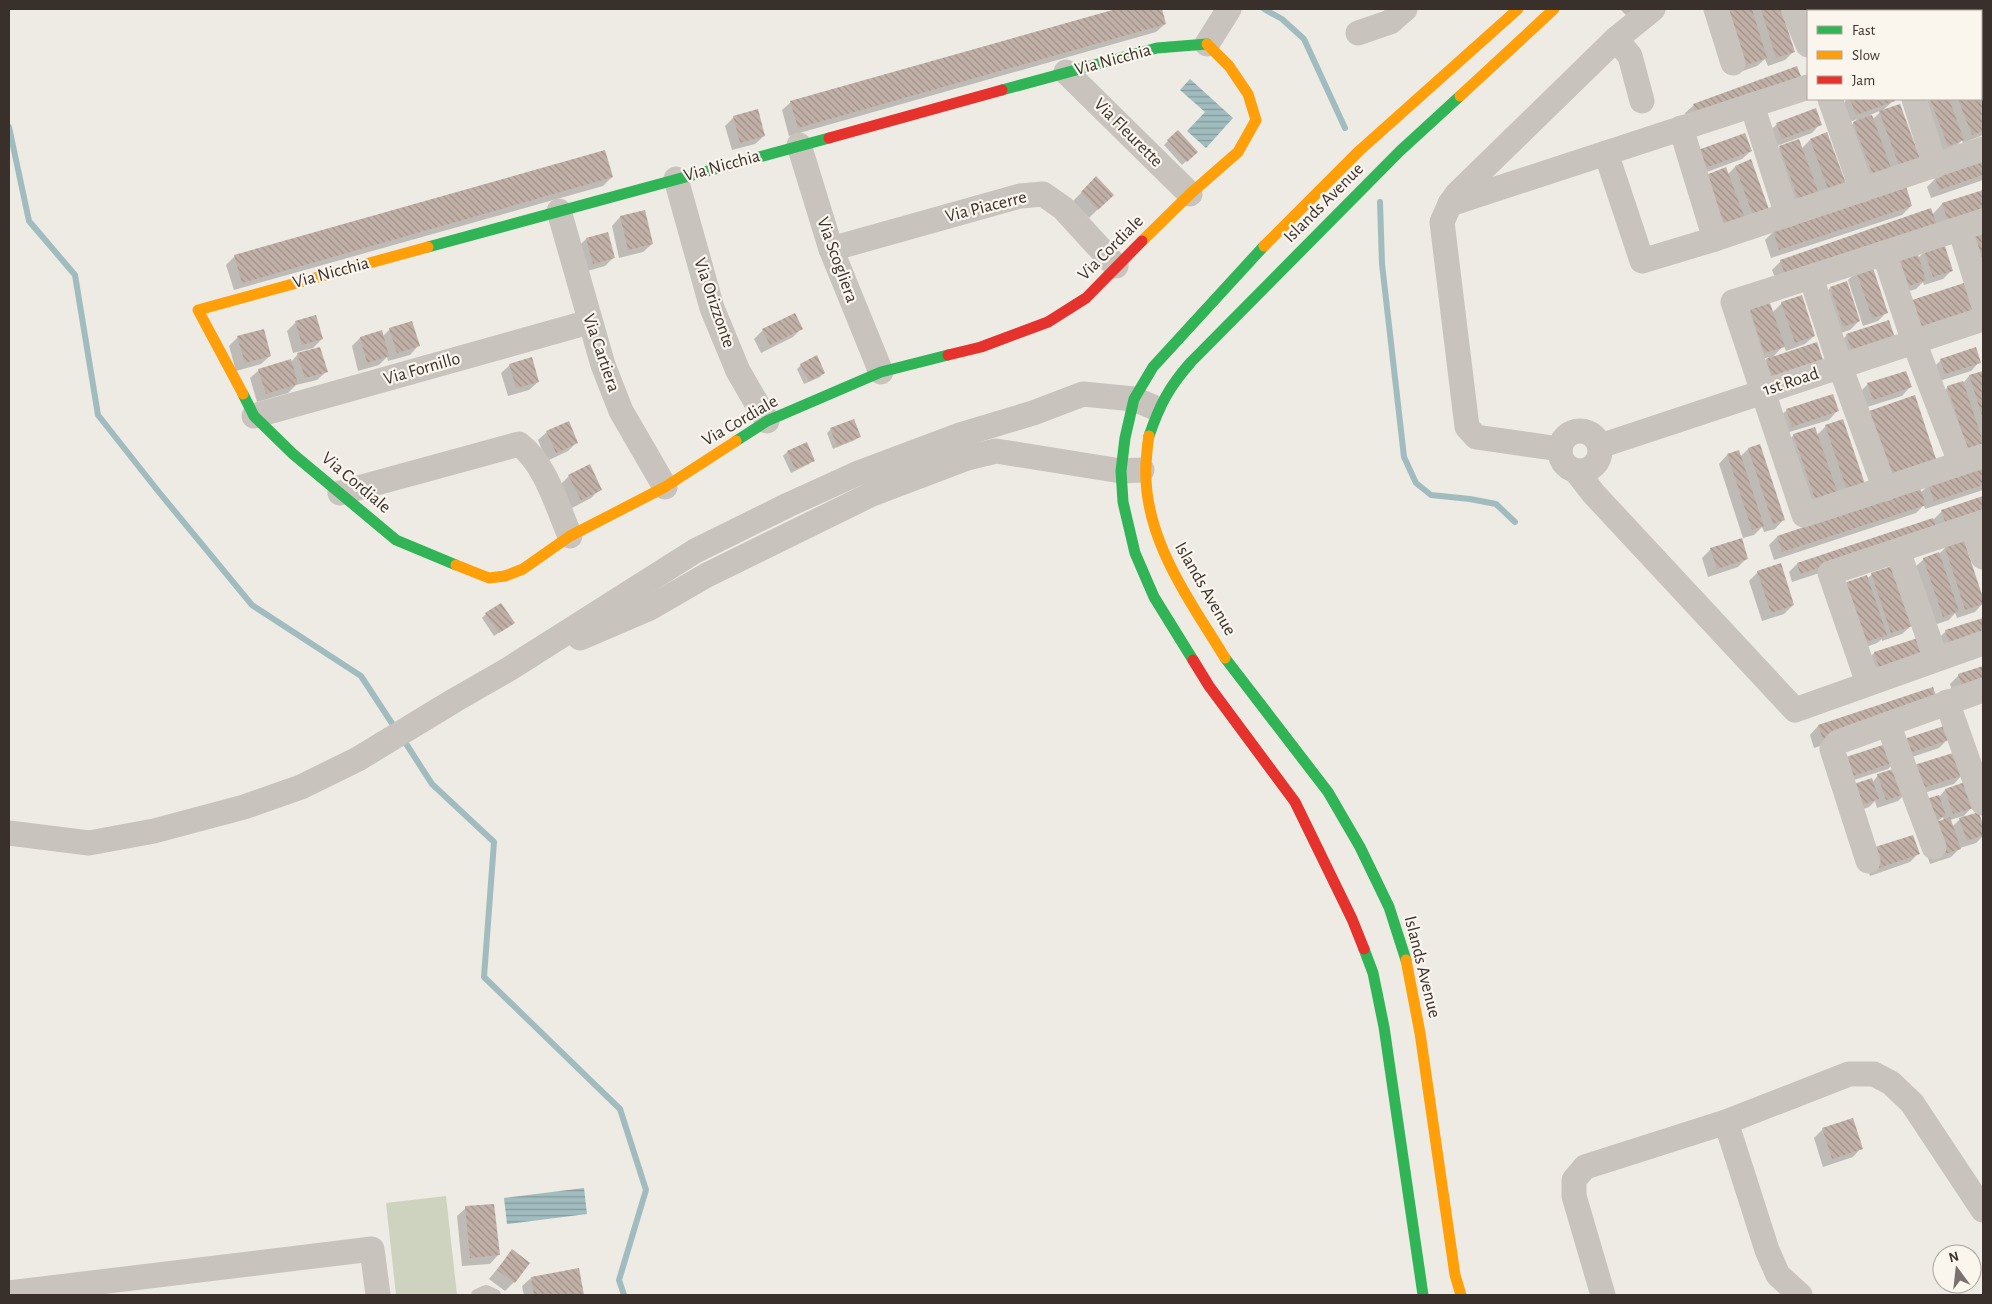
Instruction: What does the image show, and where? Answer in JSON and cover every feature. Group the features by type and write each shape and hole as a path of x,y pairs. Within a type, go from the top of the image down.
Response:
{"street":[{"path":"1207,44 1229,9"},
{"path":"1358,33 1390,22 1405,9"},
{"name":"Islands Avenue","path":"1422,1295 1384,1027 1373,973 1337,887 1295,802 1208,686 1154,597 1135,553 1123,502 1121,471 1125,438 1134,399 1152,367 1253,256 1359,151 1518,9"},
{"name":"Islands Avenue","path":"1461,1295 1456,1275 1420,1033 1408,966 1389,908 1360,847 1328,792 1227,661 1178,581 1157,539 1147,499 1148,439 1158,409 1174,383 1211,342 1400,151 1554,9"},
{"path":"1560,449 1476,437 1468,427 1442,222 1457,194 1616,39 1653,9"},
{"path":"1716,9 1733,63"},
{"path":"1793,9 1807,43"},
{"path":"1616,39 1630,56 1642,101"},
{"name":"Via Nicchia","path":"198,310 1157,48 1207,44"},
{"name":"Via Cordiale","path":"198,310 254,416 293,454 396,540 488,578 505,576 523,569 570,536 666,487 767,421 881,372 981,347 1048,322 1086,298 1190,194 1238,152 1256,120 1248,94 1229,66 1207,44"},
{"name":"Via Fleurette","path":"1066,72 1190,194"},
{"path":"1450,204 1807,87"},
{"path":"1830,100 1862,190"},
{"path":"1914,100 1935,166"},
{"path":"1752,105 1787,215"},
{"path":"1682,128 1715,238"},
{"name":"Via Scogliera","path":"799,145 831,249 881,372"},
{"path":"1606,153 1642,261 1787,215 1983,149"},
{"name":"Via Orizzonte","path":"676,179 712,308 738,372 767,421"},
{"name":"Via Piacerre","path":"831,249 1020,196 1043,194 1063,208 1116,266"},
{"name":"Via Cartiera","path":"559,211 589,322 603,365 621,410 666,487"},
{"path":"1884,253 1914,342 1972,459 1804,514 1733,302 1884,253 1972,225 1983,303"},
{"path":"1811,277 1840,366 1885,489"},
{"name":"1st Road","path":"1600,446 1983,318"},
{"name":"Via Fornillo","path":"254,416 589,322"},
{"path":"9,833 89,843 154,831 244,808 300,787 358,760 509,669 703,547 856,474 914,452 1084,394 1134,399 1158,409"},
{"path":"989,426 996,451"},
{"path":"1583,431 1590,434 1600,446 1600,456 1595,465 1586,470 1576,471 1567,467 1561,459 1560,449 1562,442 1575,432 1583,431"},
{"path":"340,493 519,444 530,452 539,466 570,536"},
{"path":"509,669 650,608 716,571 872,494 967,458 996,451 1121,471 1146,470"},
{"path":"1576,471 1592,493 1794,710 1983,643"},
{"path":"1868,683 1830,573 1978,524 1983,558"},
{"path":"1898,552 1936,659"},
{"path":"1868,861 1832,750 1838,742 1983,690"},
{"path":"1947,702 1983,803"},
{"path":"1888,724 1934,847"},
{"path":"1603,1295 1574,1196 1574,1180 1585,1167 1726,1122 1849,1074 1874,1074 1891,1083 1912,1103 1983,1210"},
{"path":"1726,1122 1767,1250 1778,1274 1800,1295"},
{"path":"9,1293 372,1248 378,1295"}],"lane":[{"path":"477,1295 486,1291 495,1295"}],"green space":[{"path":"446,1196 457,1295 396,1295 386,1203"}],"water":[{"path":"1190,79 1233,118 1206,148 1187,131 1205,112 1180,90"},
{"path":"584,1188 587,1214 507,1224 504,1198"}],"building":[{"path":"1116,9 1162,9 1166,24 798,128 790,101"},
{"path":"1728,9 1752,9 1767,58 1746,65"},
{"path":"1761,9 1781,9 1795,52 1776,58"},
{"path":"1809,9 1836,10 1810,10"},
{"path":"1840,9 1866,10 1840,10"},
{"path":"1797,66 1802,79 1698,117 1693,104"},
{"path":"1982,99 1983,131 1972,135 1958,100"},
{"path":"1850,100 1895,101 1856,115"},
{"path":"1930,100 1949,100 1964,140 1948,146"},
{"path":"1900,104 1921,161 1900,168 1879,111"},
{"path":"1816,108 1822,125 1782,139 1776,123"},
{"path":"758,109 765,136 740,143 733,116"},
{"path":"1872,115 1892,171 1874,178 1853,122"},
{"path":"1178,130 1198,152 1187,162 1167,140"},
{"path":"1827,132 1848,189 1830,195 1810,139"},
{"path":"1745,133 1752,151 1705,168 1698,150"},
{"path":"1799,139 1820,197 1800,204 1779,146"},
{"path":"605,150 613,177 242,283 234,255"},
{"path":"1751,159 1771,215 1755,221 1735,166"},
{"path":"1983,161 1983,175 1939,190 1935,177"},
{"path":"1726,167 1746,221 1726,228 1706,175"},
{"path":"1096,176 1114,195 1098,210 1081,192"},
{"path":"1906,186 1912,206 1779,250 1773,230"},
{"path":"1983,190 1983,214 1949,225 1942,203"},
{"path":"1931,208 1937,226 1786,278 1780,260"},
{"path":"645,210 653,244 628,250 620,216"},
{"path":"608,232 615,258 593,264 586,238"},
{"path":"1983,233 1983,271 1972,237"},
{"path":"1944,243 1953,271 1933,277 1924,250"},
{"path":"1917,252 1926,280 1909,286 1899,258"},
{"path":"1872,265 1888,313 1872,318 1856,271"},
{"path":"1847,281 1860,321 1843,327 1830,287"},
{"path":"1964,283 1975,314 1919,333 1909,301"},
{"path":"1802,295 1815,336 1795,343 1781,302"},
{"path":"1770,303 1785,347 1764,353 1750,309"},
{"path":"795,313 803,329 770,345 762,329"},
{"path":"316,315 323,339 302,345 295,321"},
{"path":"1889,320 1895,338 1852,352 1846,334"},
{"path":"412,321 420,346 397,353 389,328"},
{"path":"264,329 271,356 245,363 237,336"},
{"path":"382,330 389,356 367,363 360,337"},
{"path":"1817,342 1823,360 1772,377 1766,359"},
{"path":"320,347 328,372 305,378 297,353"},
{"path":"1976,347 1981,363 1945,374 1940,359"},
{"path":"817,355 825,373 809,381 800,364"},
{"path":"532,357 539,382 516,388 509,364"},
{"path":"291,359 298,384 266,394 258,369"},
{"path":"1906,371 1912,387 1873,400 1867,383"},
{"path":"1983,371 1983,419 1969,375"},
{"path":"1963,381 1983,442 1983,445 1968,450 1947,386"},
{"path":"1833,394 1839,411 1792,427 1786,409"},
{"path":"1915,395 1937,462 1891,477 1869,411"},
{"path":"854,419 861,437 837,446 830,428"},
{"path":"1843,419 1866,487 1848,493 1825,425"},
{"path":"569,421 578,443 556,453 546,431"},
{"path":"1815,427 1838,494 1816,502 1793,434"},
{"path":"807,442 815,461 795,469 787,451"},
{"path":"1760,444 1785,520 1773,524 1748,448"},
{"path":"1739,450 1764,526 1752,530 1727,454"},
{"path":"590,464 602,490 581,500 568,475"},
{"path":"1983,465 1983,485 1934,501 1928,483"},
{"path":"1920,488 1926,505 1782,552 1777,536"},
{"path":"1983,496 1983,516 1947,528 1941,510"},
{"path":"1933,518 1937,529 1800,574 1797,563"},
{"path":"1742,538 1748,559 1717,569 1710,548"},
{"path":"1964,540 1983,598 1983,604 1965,610 1945,547"},
{"path":"1939,552 1959,611 1943,617 1923,558"},
{"path":"1781,563 1794,605 1771,613 1757,571"},
{"path":"1892,566 1912,626 1891,633 1871,573"},
{"path":"1867,575 1887,635 1863,643 1844,583"},
{"path":"501,603 515,623 499,633 485,613"},
{"path":"1983,618 1983,636 1950,646 1945,630"},
{"path":"1918,638 1925,657 1880,671 1874,652"},
{"path":"1983,666 1983,689 1965,695 1958,674"},
{"path":"1933,687 1938,702 1823,740 1818,725"},
{"path":"1944,726 1949,740 1906,754 1901,740"},
{"path":"1892,742 1898,761 1847,778 1840,759"},
{"path":"1956,752 1964,775 1919,789 1911,766"},
{"path":"1900,767 1909,793 1886,800 1877,774"},
{"path":"1872,778 1879,799 1858,806 1851,785"},
{"path":"1965,782 1974,808 1953,814 1945,789"},
{"path":"1939,795 1946,816 1926,822 1919,801"},
{"path":"1979,812 1983,826 1983,835 1967,841 1959,818"},
{"path":"1950,817 1961,849 1938,856 1928,825"},
{"path":"1913,835 1920,854 1879,868 1872,848"},
{"path":"1853,1118 1863,1149 1832,1159 1822,1128"},
{"path":"494,1204 500,1255 470,1258 465,1206"},
{"path":"512,1249 530,1263 515,1283 497,1270"},
{"path":"579,1268 584,1295 534,1295 531,1277"}],"waterway":[{"path":"1264,9 1282,19 1304,39 1345,128"},
{"path":"9,127 29,221 75,275 98,415 252,605 361,676 397,731"},
{"path":"1380,202 1382,264 1404,457 1416,483 1431,495 1496,504 1515,522"},
{"path":"403,739 432,784 494,842 484,977 620,1109 646,1190 619,1280 624,1295"}],"traffic: fast":[{"path":"1002,90 1157,48 1207,44"},
{"path":"1149,436 1166,396 1191,362 1400,151 1460,96"},
{"path":"428,247 829,138"},
{"path":"1193,660 1154,597 1135,553 1123,502 1121,471 1125,438 1134,399 1153,367 1264,246"},
{"path":"736,441 767,421 881,372 948,355"},
{"path":"243,394 254,416 293,454 396,540 456,565"},
{"path":"1225,658 1328,792 1360,847 1389,907 1406,960"},
{"path":"1364,949 1373,973 1384,1027 1423,1295"}],"traffic: slow":[{"path":"1264,246 1359,151 1518,9"},
{"path":"1460,96 1554,9"},
{"path":"1142,241 1190,194 1238,152 1256,120 1248,94 1229,66 1207,44"},
{"path":"243,394 198,310 428,247"},
{"path":"1149,436 1146,463 1147,490 1151,516 1159,541 1183,589 1225,658"},
{"path":"456,565 489,578 505,576 523,569 570,536 665,487 736,441"},
{"path":"1406,960 1420,1033 1455,1275 1461,1295"}],"traffic: jam":[{"path":"829,138 1002,90"},
{"path":"948,355 981,347 1048,322 1086,298 1142,241"},
{"path":"1193,660 1209,686 1295,802 1352,919 1364,949"}]}
